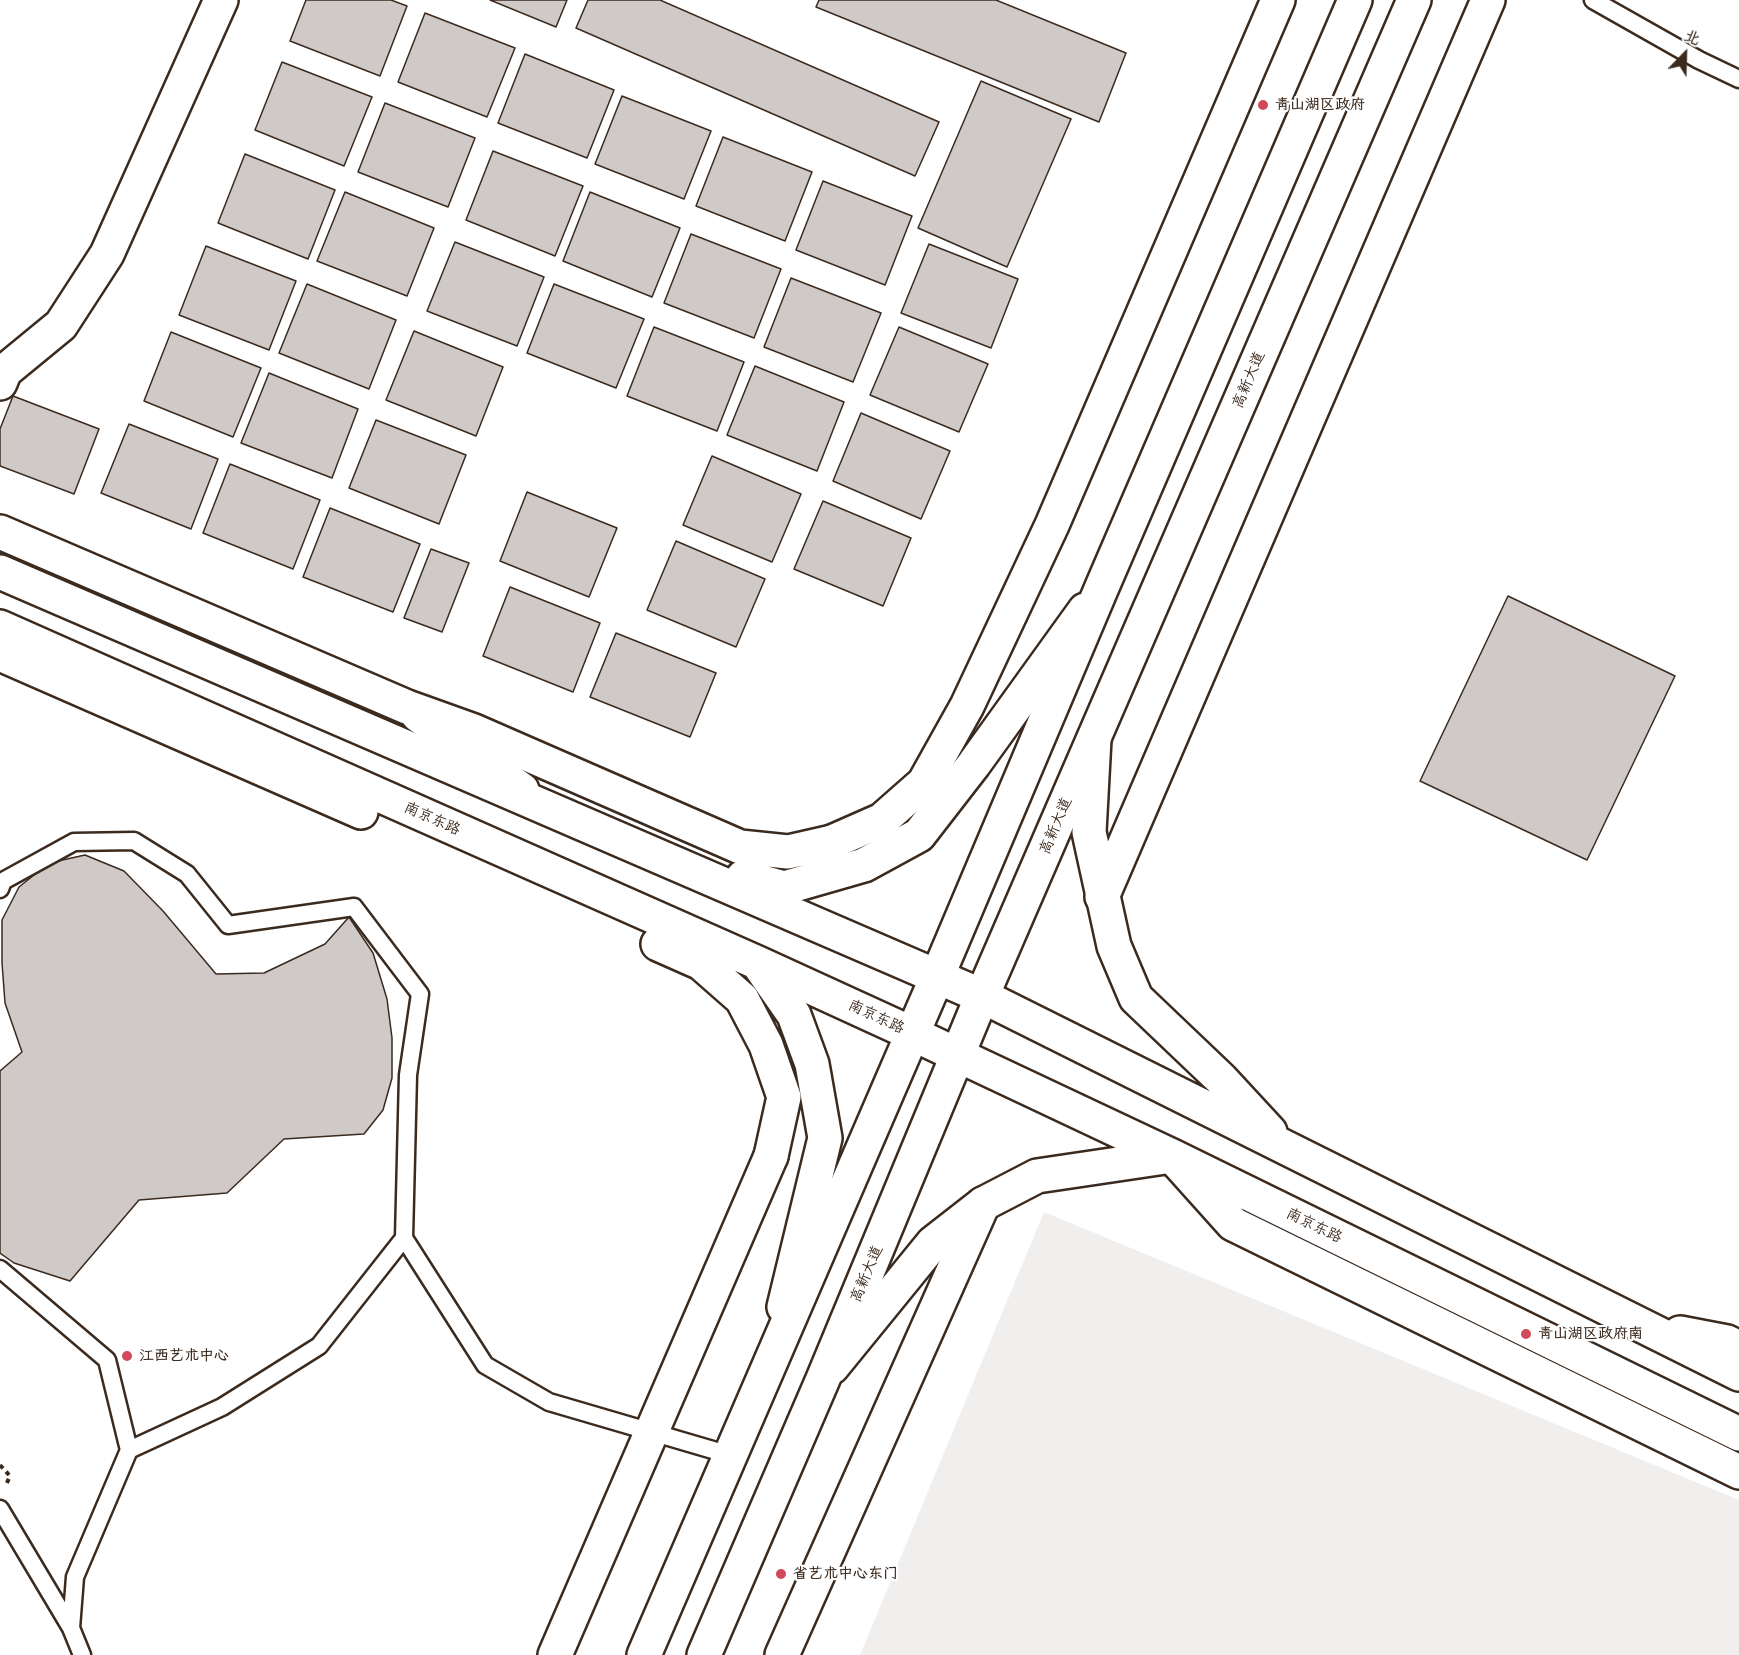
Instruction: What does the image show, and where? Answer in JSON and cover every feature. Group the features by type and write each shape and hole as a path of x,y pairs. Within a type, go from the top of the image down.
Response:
{"main road":[{"path":"0,383 5,371 61,325 107,254 221,0"},
{"path":"0,532 406,707 474,731 740,847 788,852 832,842 882,820 924,783 967,706 1052,525 1278,0"},
{"path":"644,1655 913,1034 1102,587 1355,0"},
{"name":"高新大道","path":"704,1655 823,1379 982,996 1414,0"},
{"path":"1102,897 1488,0"},
{"path":"0,572 982,996 1739,1374"},
{"path":"655,855 784,888 864,866 919,835 974,764 1102,587"},
{"name":"南京东路","path":"0,627 913,1034 1172,1156 1739,1434"},
{"path":"0,654 539,889 701,963 742,999 766,1045 784,1097 771,1156 555,1655"},
{"path":"406,707 548,808"},
{"path":"1095,738 1089,832 1114,946 1136,998 1221,1079 1283,1146"},
{"path":"758,963 794,1015 812,1064 825,1138 772,1356"},
{"path":"823,1379 933,1243 983,1204 1037,1176 1172,1156 1233,1224 1739,1472"},
{"path":"782,1655 983,1204"},
{"path":"1641,1325 1727,1342 1739,1348"}],"lane":[{"path":"1593,0 1699,60 1739,79"},
{"path":"0,889 3,881 74,842 134,841 187,874 228,925 354,907 420,994 408,1076 404,1238 485,1365 549,1402 730,1455"},
{"path":"129,1450 222,1407 320,1346 404,1238"},
{"path":"0,1269 107,1360 129,1450 75,1577 71,1628"},
{"path":"0,1509 71,1628 82,1655"}],"path":[{"path":"0,1465 10,1476 5,1486"}],"shaded area":[{"path":"1044,1212 1739,1500 1739,1655 860,1655"}],"building":[{"path":"306,0 391,0 407,6 380,76 290,41"},
{"path":"490,0 567,0 556,27"},
{"path":"588,0 660,0 939,122 915,176 576,28"},
{"path":"819,0 996,0 1126,53 1099,122 816,7"},
{"path":"425,13 515,48 487,117 398,82"},
{"path":"525,54 614,90 587,158 498,123"},
{"path":"282,62 372,97 344,166 255,130"},
{"path":"981,81 1071,119 1007,267 918,228"},
{"path":"622,96 711,131 684,199 595,164"},
{"path":"385,103 475,138 448,207 358,172"},
{"path":"723,137 812,172 785,241 696,206"},
{"path":"493,151 583,186 555,256 466,220"},
{"path":"245,154 335,190 308,259 218,223"},
{"path":"823,181 912,216 885,285 796,250"},
{"path":"345,192 434,228 407,296 317,261"},
{"path":"590,192 680,228 652,297 563,261"},
{"path":"691,234 781,269 754,338 664,303"},
{"path":"455,242 544,277 517,346 427,311"},
{"path":"929,244 1018,279 991,348 901,313"},
{"path":"206,246 296,281 269,350 179,315"},
{"path":"791,278 881,313 853,382 764,347"},
{"path":"307,284 396,320 369,389 279,353"},
{"path":"554,284 644,319 616,388 527,353"},
{"path":"654,327 744,362 717,431 627,396"},
{"path":"899,327 988,364 959,432 870,395"},
{"path":"414,331 503,367 476,436 386,400"},
{"path":"171,332 261,368 233,437 144,401"},
{"path":"755,366 844,402 817,471 727,435"},
{"path":"269,373 358,409 332,478 241,443"},
{"path":"13,396 99,429 74,494 0,466 0,429"},
{"path":"861,413 950,451 921,519 833,481"},
{"path":"376,420 466,455 439,524 349,488"},
{"path":"129,424 218,459 191,529 101,493"},
{"path":"712,456 801,494 772,562 683,525"},
{"path":"230,464 320,500 293,569 203,533"},
{"path":"527,492 617,528 589,597 500,561"},
{"path":"823,501 911,538 883,606 794,569"},
{"path":"330,508 420,544 393,612 303,577"},
{"path":"676,541 765,579 736,647 647,610"},
{"path":"431,549 469,563 442,632 404,618"},
{"path":"510,587 600,623 573,692 483,656"},
{"path":"1508,596 1675,676 1587,860 1420,781"},
{"path":"616,633 716,673 690,737 590,697"},
{"path":"85,855 124,871 163,911 216,974 264,973 325,944 349,917 373,953 387,999 392,1038 392,1078 383,1110 364,1134 284,1139 227,1193 139,1200 70,1281 14,1263 0,1253 0,1071 22,1052 5,1003 2,920 19,887 49,863"}],"place":[{"name":"青山湖区政府","path":"1263,105"},
{"name":"青山湖区政府南","path":"1526,1334"},
{"name":"江西艺术中心","path":"127,1356"},
{"name":"省艺术中心东门","path":"781,1574"}]}
